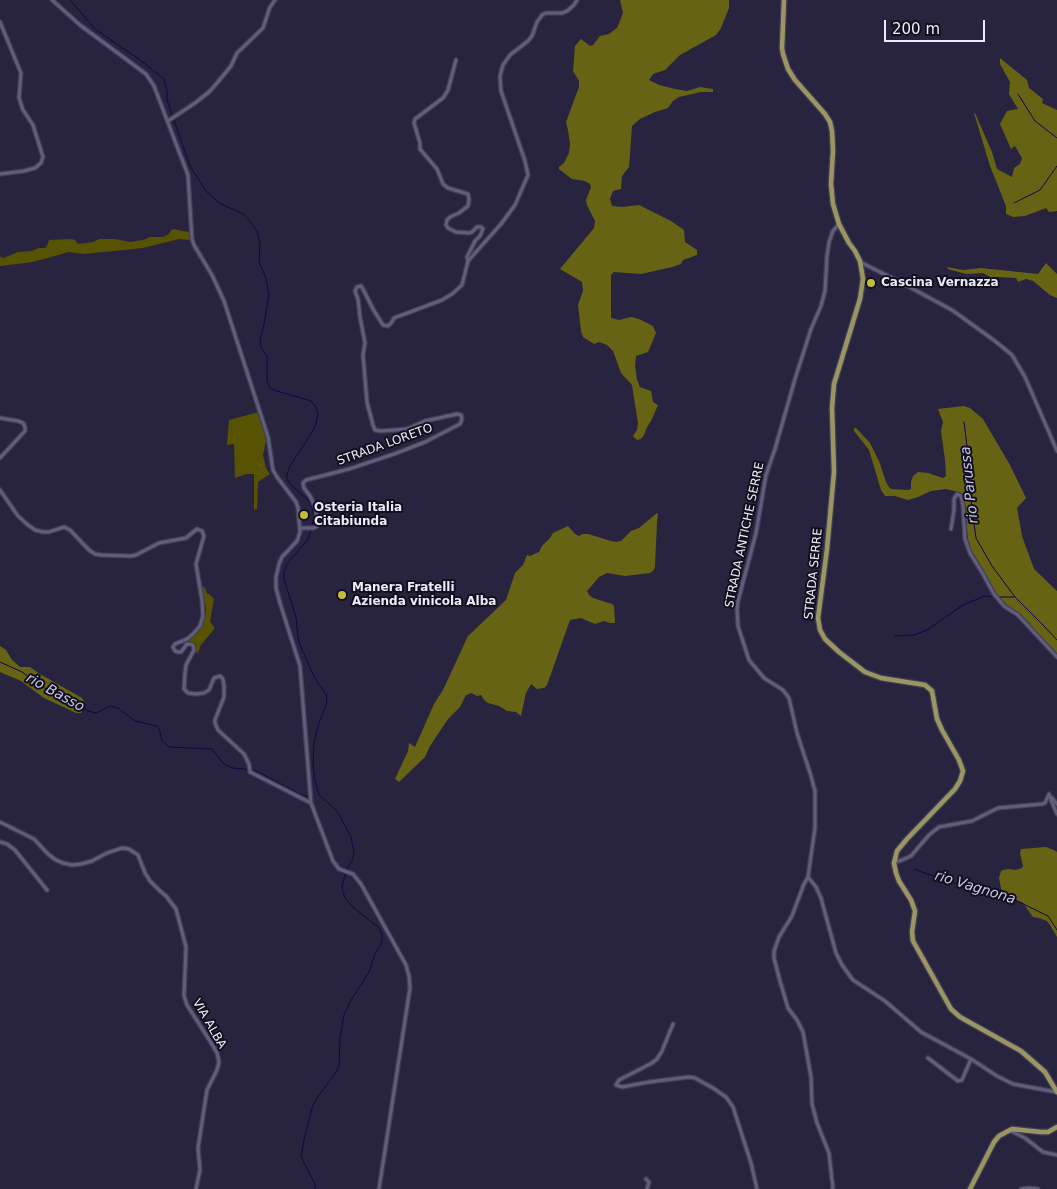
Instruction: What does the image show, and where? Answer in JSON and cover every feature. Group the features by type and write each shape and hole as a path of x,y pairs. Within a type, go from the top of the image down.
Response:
{"main road":[{"name":"STRADA SERRE","path":"784,0 782,48 788,69 795,80 830,122 833,150 831,184 833,204 839,224 860,261 863,279 860,299 834,384 832,408 834,472 818,618 820,630 825,639 865,672 881,678 925,685 932,691 937,719 963,771 955,789 907,838 897,851 894,862"},
{"path":"894,862 899,881 911,900 915,911 912,932 913,941 951,1010 960,1018 1021,1051 1045,1072 1057,1092"},
{"path":"970,1189 994,1142 999,1136 1009,1130 1048,1132 1057,1127"}],"street":[{"path":"52,0 80,25 146,74 154,86 169,120 188,175 194,244 224,301 268,437 273,470 296,502 301,528 297,542 279,564 276,582 280,603 300,666 310,799 333,861 336,866 356,877 361,884 406,965 409,976 410,988 379,1189"},
{"path":"169,120 195,103 216,83 231,66 237,53 263,28 270,7 275,0"},
{"name":"STRADA LORETO","path":"301,528 314,528 317,526 316,509 304,488 303,483 306,480 349,469 425,442 460,424 462,415 457,414 425,421 407,429 375,430 366,402 363,355 365,343 358,298 355,291 360,286 383,324 388,326 394,318 442,300 462,285 468,261 516,205 528,175 526,161 501,91 500,76 503,65 510,55 532,36 537,22 542,15 546,13 562,13 574,5 577,0"},
{"path":"0,22 21,73 19,98 23,110 33,125 43,157 41,163 35,168 0,174"},
{"path":"456,60 444,98 415,120 414,123 420,142 420,150 437,169 443,184 448,188 468,194 468,206 450,217 446,225 456,232 469,233 481,226 483,229 467,257 468,261"},
{"name":"STRADA ANTICHE SERRE","path":"833,1189 829,1153 817,1124 812,1104 811,1077 803,1032 788,1008 774,958 776,944 792,916 808,878 815,828 814,784 797,734 789,698 783,690 764,678 749,660 738,626 737,610 756,533 766,475 806,343 825,292 829,242 833,231 839,224"},
{"path":"860,261 952,310 1012,355 1025,378 1057,451"},
{"path":"0,418 18,421 23,423 25,427 25,430 0,458"},
{"path":"0,490 18,516 35,530 50,532 64,527 70,530 89,550 101,555 136,555 159,543 186,538 197,530 202,531 204,536 196,564 203,616 200,626 193,634 175,644 173,649 181,652 188,644 193,645 194,650 184,673 184,689 188,693 204,694 209,690 214,678 220,676 223,679 224,697 215,720 216,726 244,754 250,772 310,799"},
{"path":"951,529 954,499 957,494 961,496 963,504 965,539 970,553 997,599 1018,615 1057,657"},
{"path":"894,862 911,856 939,828 972,820 998,808 1042,804 1045,803 1048,794"},
{"path":"1048,794 1057,804"},
{"path":"1048,794 1057,814"},
{"name":"VIA ALBA","path":"0,822 34,839 56,860 72,865 92,861 122,848 129,849 138,855 150,881 166,896 176,909 186,947 184,996 186,1005 217,1053 219,1062 207,1090 198,1148 200,1170 196,1189"},
{"path":"0,842 7,844 15,850 47,890"},
{"path":"808,878 816,887 821,898 833,946 842,965 853,980 885,1001 921,1032 971,1059 997,1076 1013,1084 1057,1092"},
{"path":"673,1024 657,1059 619,1080 616,1084 622,1087 689,1077 704,1082 726,1097 733,1107 757,1189"},
{"path":"928,1058 958,1082 962,1080 971,1059"},
{"path":"1009,1130 1025,1138 1043,1152 1057,1155"},
{"path":"646,1179 649,1182 647,1189"},
{"path":"1021,1189 1038,1189"}],"shaded area":[{"path":"620,0 729,0 729,8 716,35 680,55 665,70 653,74 649,80 675,89 687,91 700,87 713,89 713,92 701,92 679,97 668,108 640,119 632,126 629,167 622,176 621,189 613,191 610,199 612,206 639,205 671,221 684,230 685,242 697,250 697,255 683,260 681,264 672,267 641,274 614,272 611,275 611,318 619,320 631,317 639,319 653,326 656,333 648,352 636,356 635,366 640,387 651,391 653,402 658,405 644,435 641,439 637,440 633,436 637,430 638,423 632,385 621,373 613,351 607,345 599,342 594,344 583,337 578,305 583,291 582,282 560,269 594,228 595,221 586,200 591,187 590,184 585,181 572,179 559,169 569,153 570,144 566,122 579,87 579,81 573,71 575,46 581,39 590,46 593,45 600,36 609,34 617,28 623,13"},
{"path":"1000,58 1027,80 1029,88 1043,99 1042,103 1057,110 1057,211 1049,212 1046,208 1025,216 1013,217 1006,214 1006,206 990,166 974,113 992,152 997,169 1012,177 1014,168 1020,164 1022,158 1015,146 1011,149 1000,124 1007,111 1018,109 1009,94 1010,82 1000,64"},
{"path":"175,229 190,232 190,240 179,239 143,248 124,250 83,254 69,252 33,262 0,266 0,256 2,258 18,252 45,248 49,240 71,239 75,240 78,244 93,242 99,239 115,239 130,242 150,237 163,237"},
{"path":"1046,263 1057,274 1057,298 1050,295 1033,281 1026,279 1018,282 1016,278 992,278 983,273 966,274 948,269 947,267 963,270 981,268 1038,274"},
{"path":"964,406 970,408 983,419 1010,465 1026,498 1017,508 1022,536 1034,569 1057,591 1057,654 1021,615 1005,604 996,594 972,552 968,541 965,504 961,494 946,489 931,491 908,500 895,496 885,496 881,490 869,450 854,431 854,428 856,428 870,443 889,487 891,489 908,490 911,489 913,476 918,472 943,478 946,476 941,431 943,422 938,409"},
{"path":"259,412 266,441 263,455 266,468 270,474 258,482 257,509 254,510 254,474 246,474 235,478 234,444 227,445 229,420"},
{"path":"657,513 654,570 650,573 625,576 607,573 599,577 587,591 593,598 614,606 615,623 604,621 595,624 581,618 570,620 547,685 544,688 537,689 531,684 526,693 521,716 516,712 507,711 499,706 488,703 481,695 477,696 471,693 466,695 460,707 448,719 430,746 425,757 399,782 395,779 408,751 409,743 415,747 468,636 506,600 515,573 523,565 527,555 530,556 539,552 553,533 568,526 579,536 588,534 611,541 621,541 631,531 639,528"},
{"path":"201,585 205,588 207,594 214,599 210,622 215,628 201,645 198,653 195,652 196,644 188,640 202,626 205,616 206,608"},
{"path":"0,646 6,650 12,660 20,667 30,667 82,698 85,704 81,713 76,713 44,698 21,681 0,672"},
{"path":"1046,847 1057,852 1057,937 1047,921 1033,917 1023,903 1004,897 999,878 1003,870 1022,868 1021,849"}],"waterway":[{"path":"70,0 95,29 164,79 167,100 190,166 206,191 219,203 243,214 257,231 260,244 259,262 266,278 269,295 260,340 261,347 267,356 267,381 270,388 311,401 318,413 312,432 290,466 287,474 290,484 309,501 314,516 312,526"},
{"path":"1018,94 1035,121 1057,138"},
{"path":"1014,203 1040,190 1057,166"},
{"name":"rio Parussa","path":"964,422 976,538 992,566 1015,597 1057,640"},
{"path":"311,530 308,539 287,564 284,579 296,617 300,645 327,699 314,742 313,764 315,781 319,795 334,808 351,837 354,852 342,886 345,898 354,908 379,928 382,934 381,944 375,954 369,972 344,1015 340,1038 339,1066 316,1099 312,1108 301,1156 315,1184 315,1189"},
{"path":"895,636 914,635 927,630 963,605 985,596 994,597"},
{"path":"998,597 1014,597"},
{"name":"rio Basso","path":"0,662 22,672 52,693 88,711 96,713 110,706 118,708 135,721 157,726 162,741 169,747 212,749 223,763 232,768 254,770 308,797"},
{"name":"rio Vagnona","path":"914,869 950,882 1013,899 1048,916 1057,930"}],"place":[{"name":"Cascina Vernazza","path":"871,283"},
{"name":"Osteria Italia Citabiunda","path":"304,515"},
{"name":"Manera Fratelli Azienda vinicola Alba","path":"342,595"}]}
